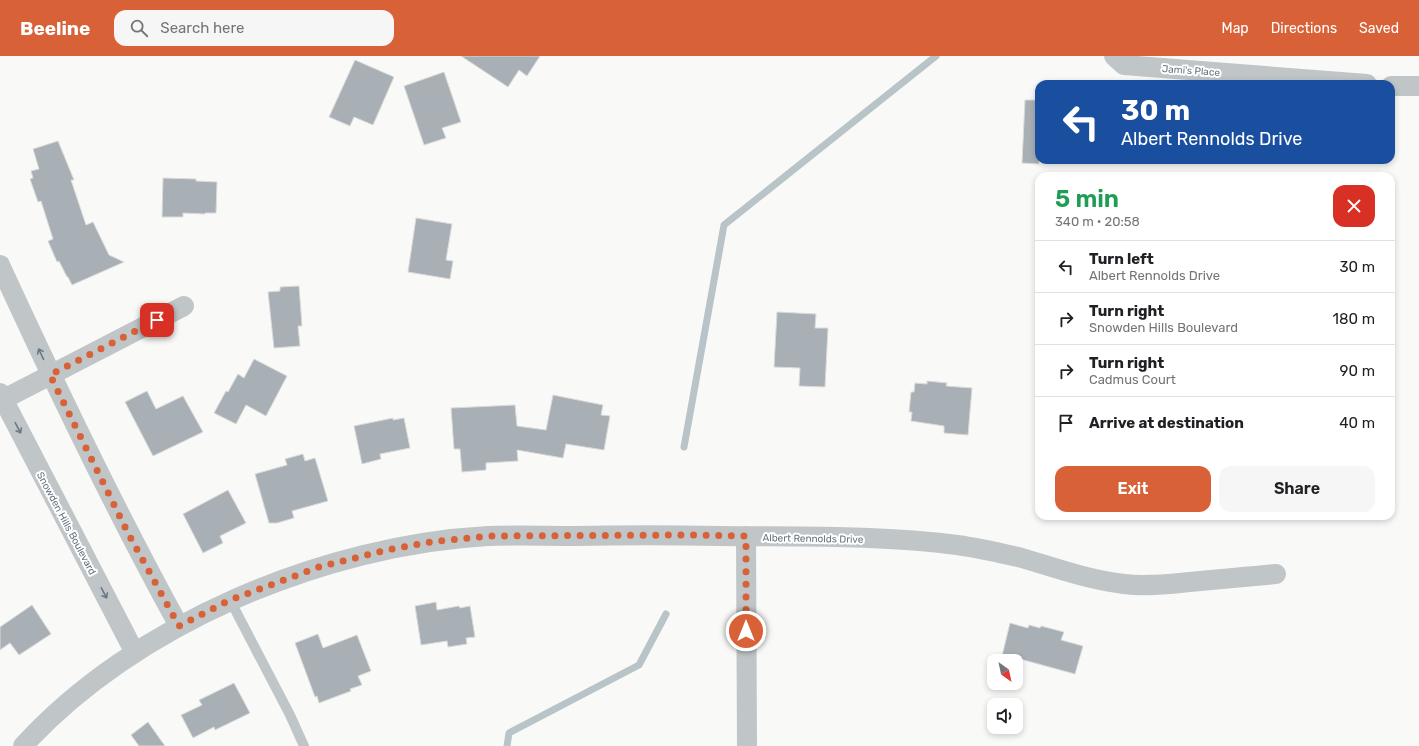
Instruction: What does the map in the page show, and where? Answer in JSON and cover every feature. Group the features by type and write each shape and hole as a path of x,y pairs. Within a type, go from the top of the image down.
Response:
{"street":[{"name":"Jami's Place","path":"1114,56 1124,65 1316,80"},
{"path":"1395,86 1419,86"},
{"path":"0,265 50,375 128,533 179,626"},
{"path":"1,398 50,375 184,306"},
{"name":"Snowden Hills Boulevard","path":"1,398 136,653"},
{"name":"Albert Rennolds Drive","path":"23,746 60,709 106,672 179,626 230,600 319,567 387,550 431,542 488,536 687,535 898,540 958,546 1017,557 1095,579 1129,585 1176,583 1276,574"},
{"path":"746,536 747,746"}],"lane":[{"path":"230,600 290,715 304,746"}],"building":[{"path":"461,56 540,56 527,76 519,70 508,87"},
{"path":"355,60 394,77 373,125 354,117 350,126 329,117"},
{"path":"444,72 461,122 442,128 446,138 424,145 404,86"},
{"path":"1025,100 1035,100 1035,164 1022,163"},
{"path":"58,141 74,180 71,180 86,225 93,222 109,255 124,262 72,285 59,261 57,262 48,241 53,239 41,201 38,202 30,179 33,178 31,171 39,169 33,149"},
{"path":"163,178 196,179 196,181 217,182 216,213 183,213 183,217 162,217"},
{"path":"416,218 452,224 446,260 453,261 450,279 408,272"},
{"path":"299,286 302,326 298,326 300,346 274,348 268,292 280,291 280,287"},
{"path":"777,312 816,314 815,328 828,328 825,387 799,386 800,368 774,367"},
{"path":"254,359 287,376 266,416 246,405 236,424 214,413 226,391 228,392 238,374 244,378"},
{"path":"927,381 947,383 946,386 972,388 968,435 944,433 944,426 911,421 912,412 909,412 911,392 914,392 915,383 927,384"},
{"path":"147,391 156,409 183,396 203,432 153,456 125,402"},
{"path":"553,395 603,405 601,415 610,416 604,450 566,444 563,458 517,450 518,461 486,463 486,470 462,472 460,449 454,449 451,408 515,405 517,426 546,430"},
{"path":"393,418 393,420 404,418 410,448 380,454 381,459 362,464 354,426"},
{"path":"303,454 305,461 315,458 328,501 292,511 294,518 277,523 269,523 255,474 287,465 285,459"},
{"path":"228,490 246,523 220,536 223,543 203,553 183,514"},
{"path":"436,602 437,610 459,606 460,608 470,606 475,637 466,638 467,644 448,647 447,641 421,645 415,606"},
{"path":"32,605 51,634 19,655 10,643 0,650 0,627"},
{"path":"1010,623 1028,628 1029,625 1040,628 1041,626 1064,632 1061,640 1083,646 1075,674 1023,660 1023,654 1002,654"},
{"path":"318,634 323,648 357,635 371,671 358,676 362,685 350,689 351,691 319,703 317,696 315,697 295,643"},
{"path":"234,683 250,713 215,730 214,727 193,738 181,715 202,705 199,700"},
{"path":"148,722 165,746 139,746 131,735"}],"waterway":[{"path":"684,447 724,225 936,56"},
{"path":"507,746 509,733 639,665 666,614"}],"route":[{"path":"157,320 50,375 128,533 179,626 230,600 319,567 387,550 431,542 488,536 687,535 746,536 746,631"}]}
